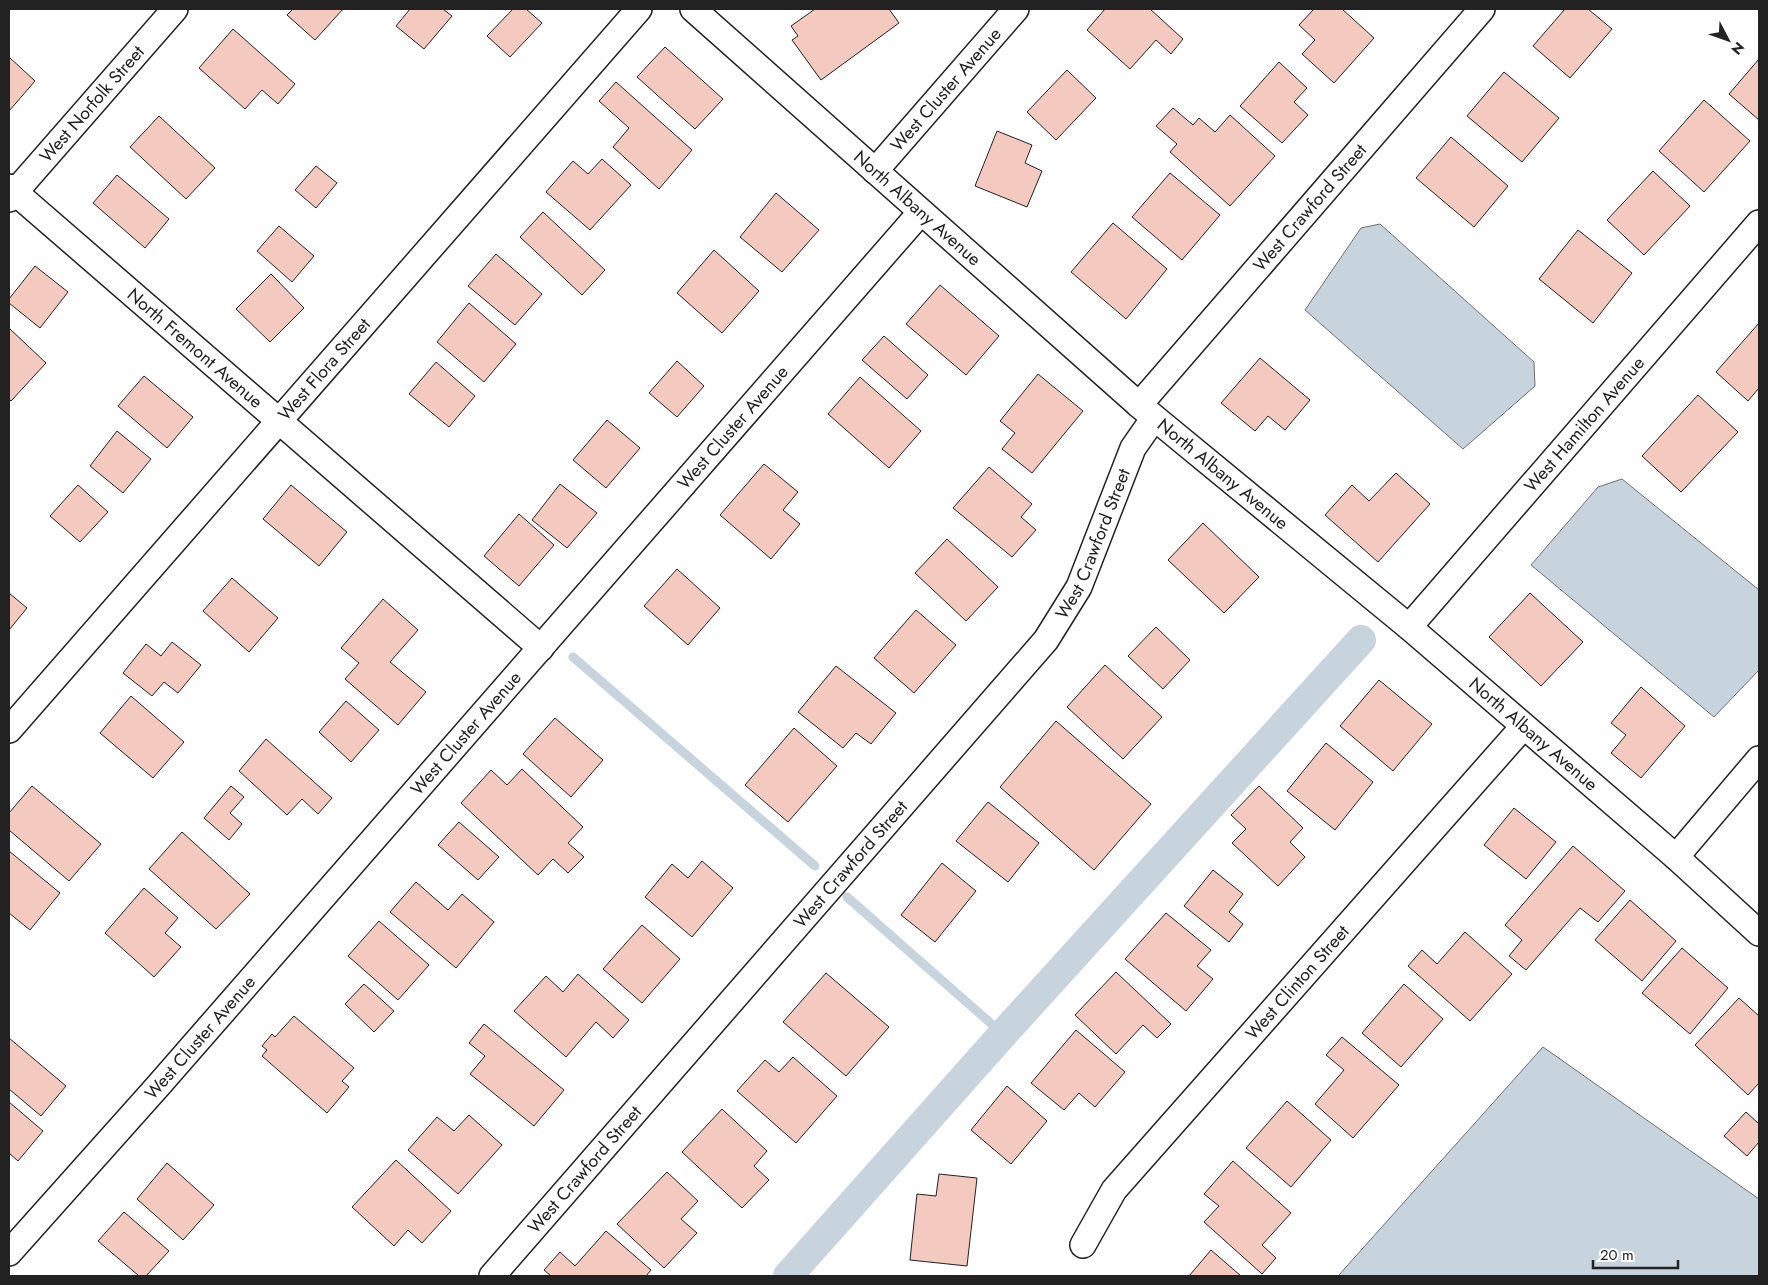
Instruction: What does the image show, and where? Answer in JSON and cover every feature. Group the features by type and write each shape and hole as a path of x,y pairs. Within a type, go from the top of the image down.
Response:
{"street":[{"name":"West Norfolk Street","path":"11,193 175,9"},
{"name":"West Flora Street","path":"9,730 639,9"},
{"name":"North Albany Avenue","path":"693,9 1147,412 1409,628 1676,857 1759,933"},
{"name":"West Cluster Avenue","path":"875,171 1016,9"},
{"name":"West Crawford Street","path":"492,1276 1046,640 1079,587 1147,412 1482,9"},
{"name":"North Fremont Avenue","path":"11,193 280,421 541,648"},
{"name":"West Cluster Avenue","path":"9,1253 921,212"},
{"name":"West Hamilton Avenue","path":"1409,628 1759,223"},
{"name":"West Clinton Street","path":"1083,1245 1114,1190 1523,727"},
{"path":"1676,857 1759,759"}],"shaded area":[{"path":"1380,224 1534,362 1535,386 1463,449 1305,310 1361,228"},
{"path":"1622,479 1759,590 1759,670 1714,717 1531,565 1598,487"},
{"path":"1543,1047 1759,1199 1759,1276 1338,1276"}],"building":[{"path":"293,9 343,9 315,40 287,15"},
{"path":"410,9 443,9 452,16 424,49 396,26"},
{"path":"513,9 526,9 542,23 510,57 487,36"},
{"path":"815,9 889,9 899,23 821,80 792,40 798,36 791,26"},
{"path":"1105,9 1150,9 1183,39 1171,54 1156,40 1130,69 1087,30"},
{"path":"1314,9 1342,9 1374,38 1334,83 1302,54 1315,40 1299,25"},
{"path":"1565,9 1588,9 1612,29 1570,78 1533,46"},
{"path":"233,29 295,84 278,104 262,90 245,109 199,68"},
{"path":"665,47 723,99 695,129 637,77"},
{"path":"9,57 35,81 9,111"},
{"path":"1759,59 1759,120 1729,94"},
{"path":"1279,62 1307,88 1294,102 1308,115 1282,143 1240,106"},
{"path":"1067,70 1096,98 1056,140 1027,112"},
{"path":"1504,72 1559,118 1522,162 1467,116"},
{"path":"616,82 692,150 659,189 613,147 629,128 599,101"},
{"path":"1704,100 1750,141 1704,192 1659,151"},
{"path":"1173,108 1193,125 1199,118 1215,132 1230,115 1275,156 1230,206 1170,152 1177,144 1156,126"},
{"path":"159,116 215,168 186,199 130,147"},
{"path":"997,131 1032,145 1025,163 1042,171 1027,207 975,186"},
{"path":"1451,137 1508,186 1474,227 1416,178"},
{"path":"602,159 631,185 590,230 546,192 573,161 588,174"},
{"path":"316,166 337,183 316,208 295,190"},
{"path":"1653,171 1690,206 1644,255 1607,220"},
{"path":"1170,173 1220,215 1182,260 1132,217"},
{"path":"117,175 169,219 145,248 93,203"},
{"path":"776,193 819,230 782,272 740,237"},
{"path":"543,212 605,270 582,295 520,237"},
{"path":"1113,223 1167,269 1126,319 1071,272"},
{"path":"279,226 314,256 292,282 257,251"},
{"path":"1578,230 1632,273 1593,323 1539,279"},
{"path":"714,250 759,291 722,333 677,293"},
{"path":"496,254 542,294 515,325 468,286"},
{"path":"35,266 68,292 40,328 9,303 9,299"},
{"path":"271,274 304,308 270,342 236,309"},
{"path":"940,285 999,336 966,375 906,324"},
{"path":"469,303 516,344 484,382 437,342"},
{"path":"1759,323 1759,388 1748,401 1716,372"},
{"path":"9,328 46,363 11,401 9,399"},
{"path":"884,336 928,375 907,399 862,360"},
{"path":"1260,358 1310,400 1285,430 1268,416 1255,431 1221,403"},
{"path":"677,361 704,386 677,417 649,393"},
{"path":"436,362 475,396 449,427 409,394"},
{"path":"1038,374 1083,411 1032,473 1002,449 1015,433 1000,421"},
{"path":"144,376 193,417 167,448 118,406"},
{"path":"860,377 921,431 889,468 828,414"},
{"path":"1698,395 1738,432 1681,492 1642,456"},
{"path":"607,420 640,448 606,488 573,460"},
{"path":"117,431 151,459 123,493 90,466"},
{"path":"764,464 798,492 783,510 800,524 771,559 720,515"},
{"path":"989,467 1032,504 1021,517 1036,530 1012,557 953,508"},
{"path":"1396,473 1430,504 1378,562 1325,515 1352,485 1369,501"},
{"path":"560,484 597,513 567,548 532,520"},
{"path":"78,485 108,512 80,542 50,516"},
{"path":"291,485 347,532 319,566 263,519"},
{"path":"519,514 554,545 519,586 484,556"},
{"path":"1203,523 1259,577 1224,613 1168,560"},
{"path":"947,539 998,587 966,621 915,573"},
{"path":"677,569 720,608 688,645 644,606"},
{"path":"232,578 278,618 249,652 203,611"},
{"path":"9,593 27,608 9,630"},
{"path":"1530,593 1583,642 1541,686 1489,637"},
{"path":"383,599 418,630 390,662 426,692 398,725 345,679 359,663 341,648"},
{"path":"916,610 956,645 914,693 874,658"},
{"path":"1156,627 1190,660 1163,689 1128,656"},
{"path":"172,642 201,665 178,693 164,682 152,696 123,673 146,644 161,656"},
{"path":"1105,665 1162,717 1123,759 1067,707"},
{"path":"836,666 896,713 871,744 856,733 843,748 798,712"},
{"path":"1379,680 1432,724 1393,771 1340,726"},
{"path":"1641,687 1685,726 1641,778 1611,753 1626,735 1611,723"},
{"path":"131,696 184,742 153,778 100,733"},
{"path":"346,701 379,730 351,762 319,732"},
{"path":"555,718 603,760 571,797 523,754"},
{"path":"1056,721 1151,804 1094,870 1000,787"},
{"path":"794,728 837,766 788,822 745,785"},
{"path":"266,739 332,798 318,814 302,799 287,815 239,771"},
{"path":"1326,743 1373,782 1335,830 1287,791"},
{"path":"522,769 583,827 568,843 584,857 568,873 553,859 538,875 461,803 491,770 507,785"},
{"path":"32,786 101,844 69,881 9,830 9,813"},
{"path":"231,786 244,797 230,813 242,824 229,840 204,818"},
{"path":"1259,786 1303,828 1290,842 1305,857 1278,886 1232,843 1246,829 1231,815"},
{"path":"988,802 1039,843 1008,882 956,841"},
{"path":"1514,808 1556,842 1526,879 1484,845"},
{"path":"459,822 499,857 478,880 438,845"},
{"path":"182,832 250,894 216,929 149,869"},
{"path":"1573,846 1625,891 1598,922 1580,908 1526,970 1509,956 1522,940 1505,925"},
{"path":"9,851 60,893 30,930 9,913"},
{"path":"702,861 733,888 692,937 645,897 672,864 688,878"},
{"path":"942,863 976,891 935,942 901,915"},
{"path":"1213,870 1243,894 1229,912 1243,924 1229,942 1184,906"},
{"path":"416,882 448,910 462,894 494,922 456,968 390,912"},
{"path":"144,888 178,918 165,933 181,947 154,977 105,933"},
{"path":"1630,900 1676,941 1642,981 1595,940"},
{"path":"1166,913 1211,950 1197,966 1213,979 1186,1011 1125,959"},
{"path":"379,921 429,965 398,1000 348,956"},
{"path":"642,925 680,959 642,1003 603,969"},
{"path":"1465,932 1512,974 1470,1021 1408,966 1422,950 1437,964"},
{"path":"1682,948 1728,988 1690,1034 1642,993"},
{"path":"1116,972 1171,1024 1157,1038 1143,1025 1116,1054 1075,1015"},
{"path":"826,973 889,1027 846,1076 783,1022"},
{"path":"578,974 629,1020 613,1038 596,1022 566,1057 514,1011 546,976 563,992"},
{"path":"364,984 394,1011 374,1032 345,1004"},
{"path":"1404,984 1443,1019 1401,1067 1362,1033"},
{"path":"1739,998 1759,1016 1759,1083 1748,1095 1695,1045"},
{"path":"294,1016 354,1068 342,1081 349,1087 327,1113 262,1056 267,1050 262,1046 272,1034 275,1037"},
{"path":"484,1024 564,1090 534,1126 470,1074 485,1056 469,1043"},
{"path":"1076,1030 1125,1072 1095,1107 1079,1093 1064,1110 1031,1083"},
{"path":"1342,1037 1399,1085 1353,1138 1315,1104 1344,1070 1326,1055"},
{"path":"9,1038 66,1086 41,1116 9,1089"},
{"path":"793,1057 837,1096 796,1143 737,1091 765,1060 779,1072"},
{"path":"1007,1086 1047,1121 1011,1164 971,1130"},
{"path":"1287,1101 1331,1140 1291,1187 1246,1148"},
{"path":"9,1102 43,1131 18,1161 9,1153"},
{"path":"722,1109 767,1151 754,1166 769,1180 742,1208 682,1152"},
{"path":"1746,1112 1759,1124 1759,1142 1747,1156 1724,1136"},
{"path":"469,1115 502,1145 458,1194 408,1150 437,1117 454,1131"},
{"path":"396,1160 451,1211 422,1243 408,1230 394,1246 352,1207"},
{"path":"1233,1161 1291,1213 1262,1245 1276,1258 1262,1274 1204,1222 1219,1206 1204,1194"},
{"path":"167,1163 214,1205 183,1240 137,1199"},
{"path":"667,1172 698,1201 681,1219 697,1233 664,1268 617,1224"},
{"path":"939,1174 977,1178 967,1266 910,1260 917,1194 936,1196"},
{"path":"124,1212 169,1251 146,1276 139,1276 98,1241"},
{"path":"606,1231 651,1270 646,1276 551,1276 544,1270 560,1252 575,1266"},
{"path":"1211,1250 1241,1276 1189,1276"}],"waterway":[{"path":"788,1276 1003,1034 1361,640"},
{"path":"573,657 815,866"},
{"path":"847,897 1003,1034"}]}
